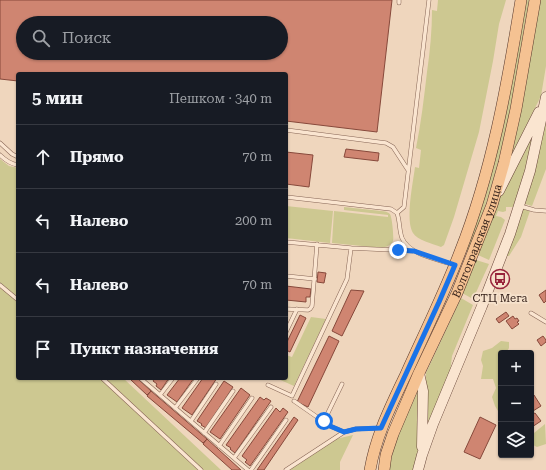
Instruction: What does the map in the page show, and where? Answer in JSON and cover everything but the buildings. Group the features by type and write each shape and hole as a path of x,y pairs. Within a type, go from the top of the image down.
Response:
{"main road":[{"name":"Волгоградская улица","path":"370,470 381,428 439,302 470,225 488,168 502,108 521,0"},
{"name":"Волгоградская улица","path":"384,470 386,455 393,434 419,373 457,293 492,205 504,163 516,110 536,0"},
{"path":"492,205 546,98"},
{"path":"418,470 433,424 510,234 530,172 546,98"},
{"path":"419,373 423,391 422,455"}],"lane":[{"path":"397,213 404,207 429,0"},
{"path":"288,130 386,143 393,147 409,171"},
{"path":"0,143 16,156"},
{"path":"0,155 7,161 16,164"},
{"path":"288,197 391,209 397,213 402,238 406,246 414,251 455,265"},
{"path":"519,206 534,210 546,211"},
{"path":"288,242 351,248 414,251"},
{"path":"288,309 308,310 312,306 317,244"},
{"path":"268,385 292,396 347,279 351,248"},
{"path":"288,276 315,279"},
{"path":"0,285 16,298"},
{"path":"288,328 297,309"},
{"path":"531,313 546,322"},
{"path":"104,380 201,470"},
{"path":"142,380 248,470"},
{"path":"160,395 171,380"},
{"path":"175,408 196,380"},
{"path":"191,421 216,384"},
{"path":"324,421 342,384"},
{"path":"204,433 233,391"},
{"path":"219,446 252,398"},
{"path":"294,401 330,426 344,432"},
{"path":"234,458 271,407"},
{"path":"251,470 286,420"},
{"path":"286,470 344,432 356,429 381,428"}],"shaded area":[{"path":"438,0 506,0 499,24 479,132 454,217 444,245 441,247 418,238 413,233 410,219 410,201 415,167 419,168 421,150 416,148 429,56 432,10 437,11"},
{"path":"525,0 529,0 506,129 491,187 469,252 466,250"},
{"path":"540,0 546,0 546,66 541,96 508,162"},
{"path":"546,108 546,169 532,206 525,204 523,201"},
{"path":"536,121 524,175 513,207 506,207 506,211 503,212 498,211 496,216 505,220 489,260 478,255 501,191"},
{"path":"0,159 9,166 16,168 16,380 125,380 221,470 0,470"},
{"path":"288,206 333,211 330,243 288,238"},
{"path":"344,207 389,213 393,227 393,241 388,246 382,248 332,243 334,211 388,217 388,215 344,210"},
{"path":"522,208 530,211 521,237 509,256 507,256 510,239"},
{"path":"476,260 489,264 473,299 462,293"},
{"path":"461,298 473,305 452,356 450,373 425,436 426,373"},
{"path":"311,317 326,319 294,386 280,380 288,380 288,356 292,357"},
{"path":"501,341 509,342 508,350 498,350 498,411 492,397 496,388 493,379 481,379 483,366 481,360 483,351 492,348"},
{"path":"420,387 418,452 414,470 389,470 397,436"},
{"path":"545,424 546,444 537,447 534,446 534,433"},
{"path":"353,435 340,462 340,470 288,470 336,439"}],"place":[{"name":"СТЦ Мега","path":"500,279"}],"route":[{"path":"324,421 330,426 344,432 356,429 381,428 455,265 414,251 398,250"}]}
